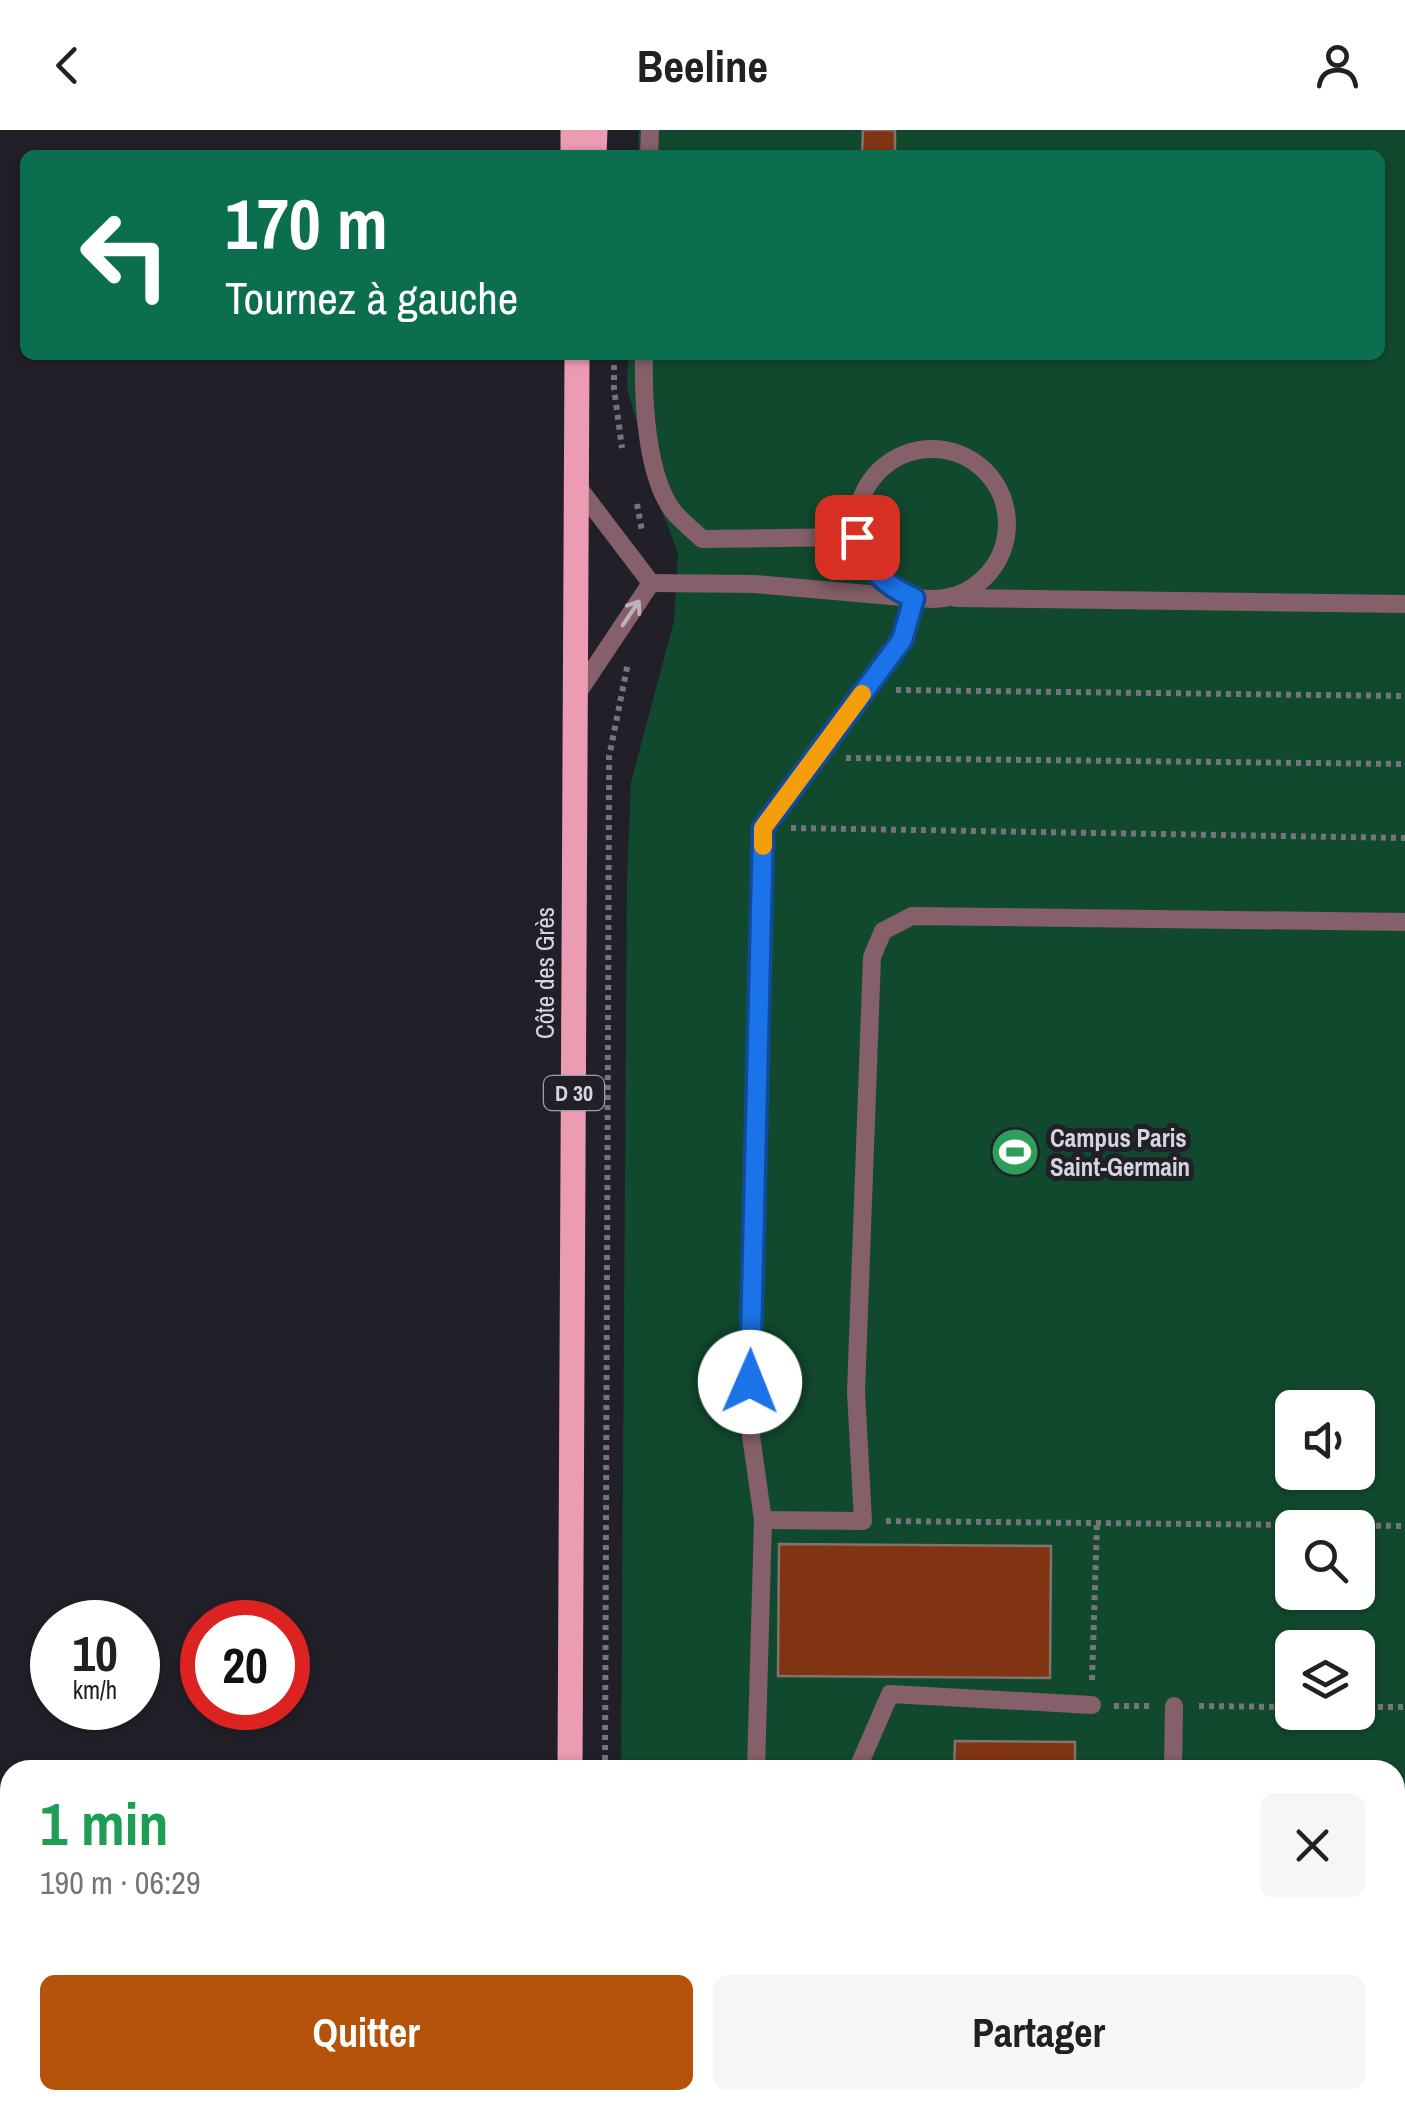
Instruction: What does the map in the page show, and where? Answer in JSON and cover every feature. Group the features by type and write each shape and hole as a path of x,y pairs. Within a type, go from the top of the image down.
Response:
{"main road":[{"name":"Côte des Grès","path":"570,1760 579,360"}],"lane":[{"path":"644,360 642,403 655,468 672,510 702,539 857,537"},
{"path":"914,598 893,590 876,576 857,537 857,514 863,492 876,474 894,459 912,451 932,449 969,458 996,484 1008,517 1000,556 988,575 951,598"},
{"path":"578,487 651,582"},
{"path":"651,582 755,584 914,598 1405,604"},
{"path":"577,694 651,582"},
{"path":"756,1760 763,1520 749,1422 763,828 902,640 914,598"},
{"path":"763,1520 863,1521 856,1392 872,956 882,931 912,916 1405,922"},
{"path":"861,1760 890,1694 1092,1706"},
{"path":"1173,1760 1174,1706"}],"path":[{"path":"605,1760 609,778 629,656"},
{"path":"865,689 1405,696"},
{"path":"815,757 1405,764"},
{"path":"763,828 1405,838"},
{"path":"863,1521 1405,1526"},
{"path":"1092,1679 1097,1523"},
{"path":"1375,1707 1405,1707"}],"green space":[{"name":"Campus Paris Saint-Germain","path":"639,130 1405,130 1405,1760 621,1760 627,882 631,782 674,621 678,553 627,388 628,360 1385,360 1385,150 638,150"}],"building":[{"path":"863,130 895,130 895,150 862,150"},
{"path":"779,1544 1051,1546 1050,1678 778,1676"},
{"path":"955,1741 1075,1742 1075,1760 954,1760"}],"slow traffic":[{"path":"763,846 763,828 862,694"}],"place":[{"name":"Campus Paris Saint-Germain","path":"1015,1152"}],"route":[{"path":"750,1382 763,828 902,640 914,598 893,590 876,576 857,537"}]}
